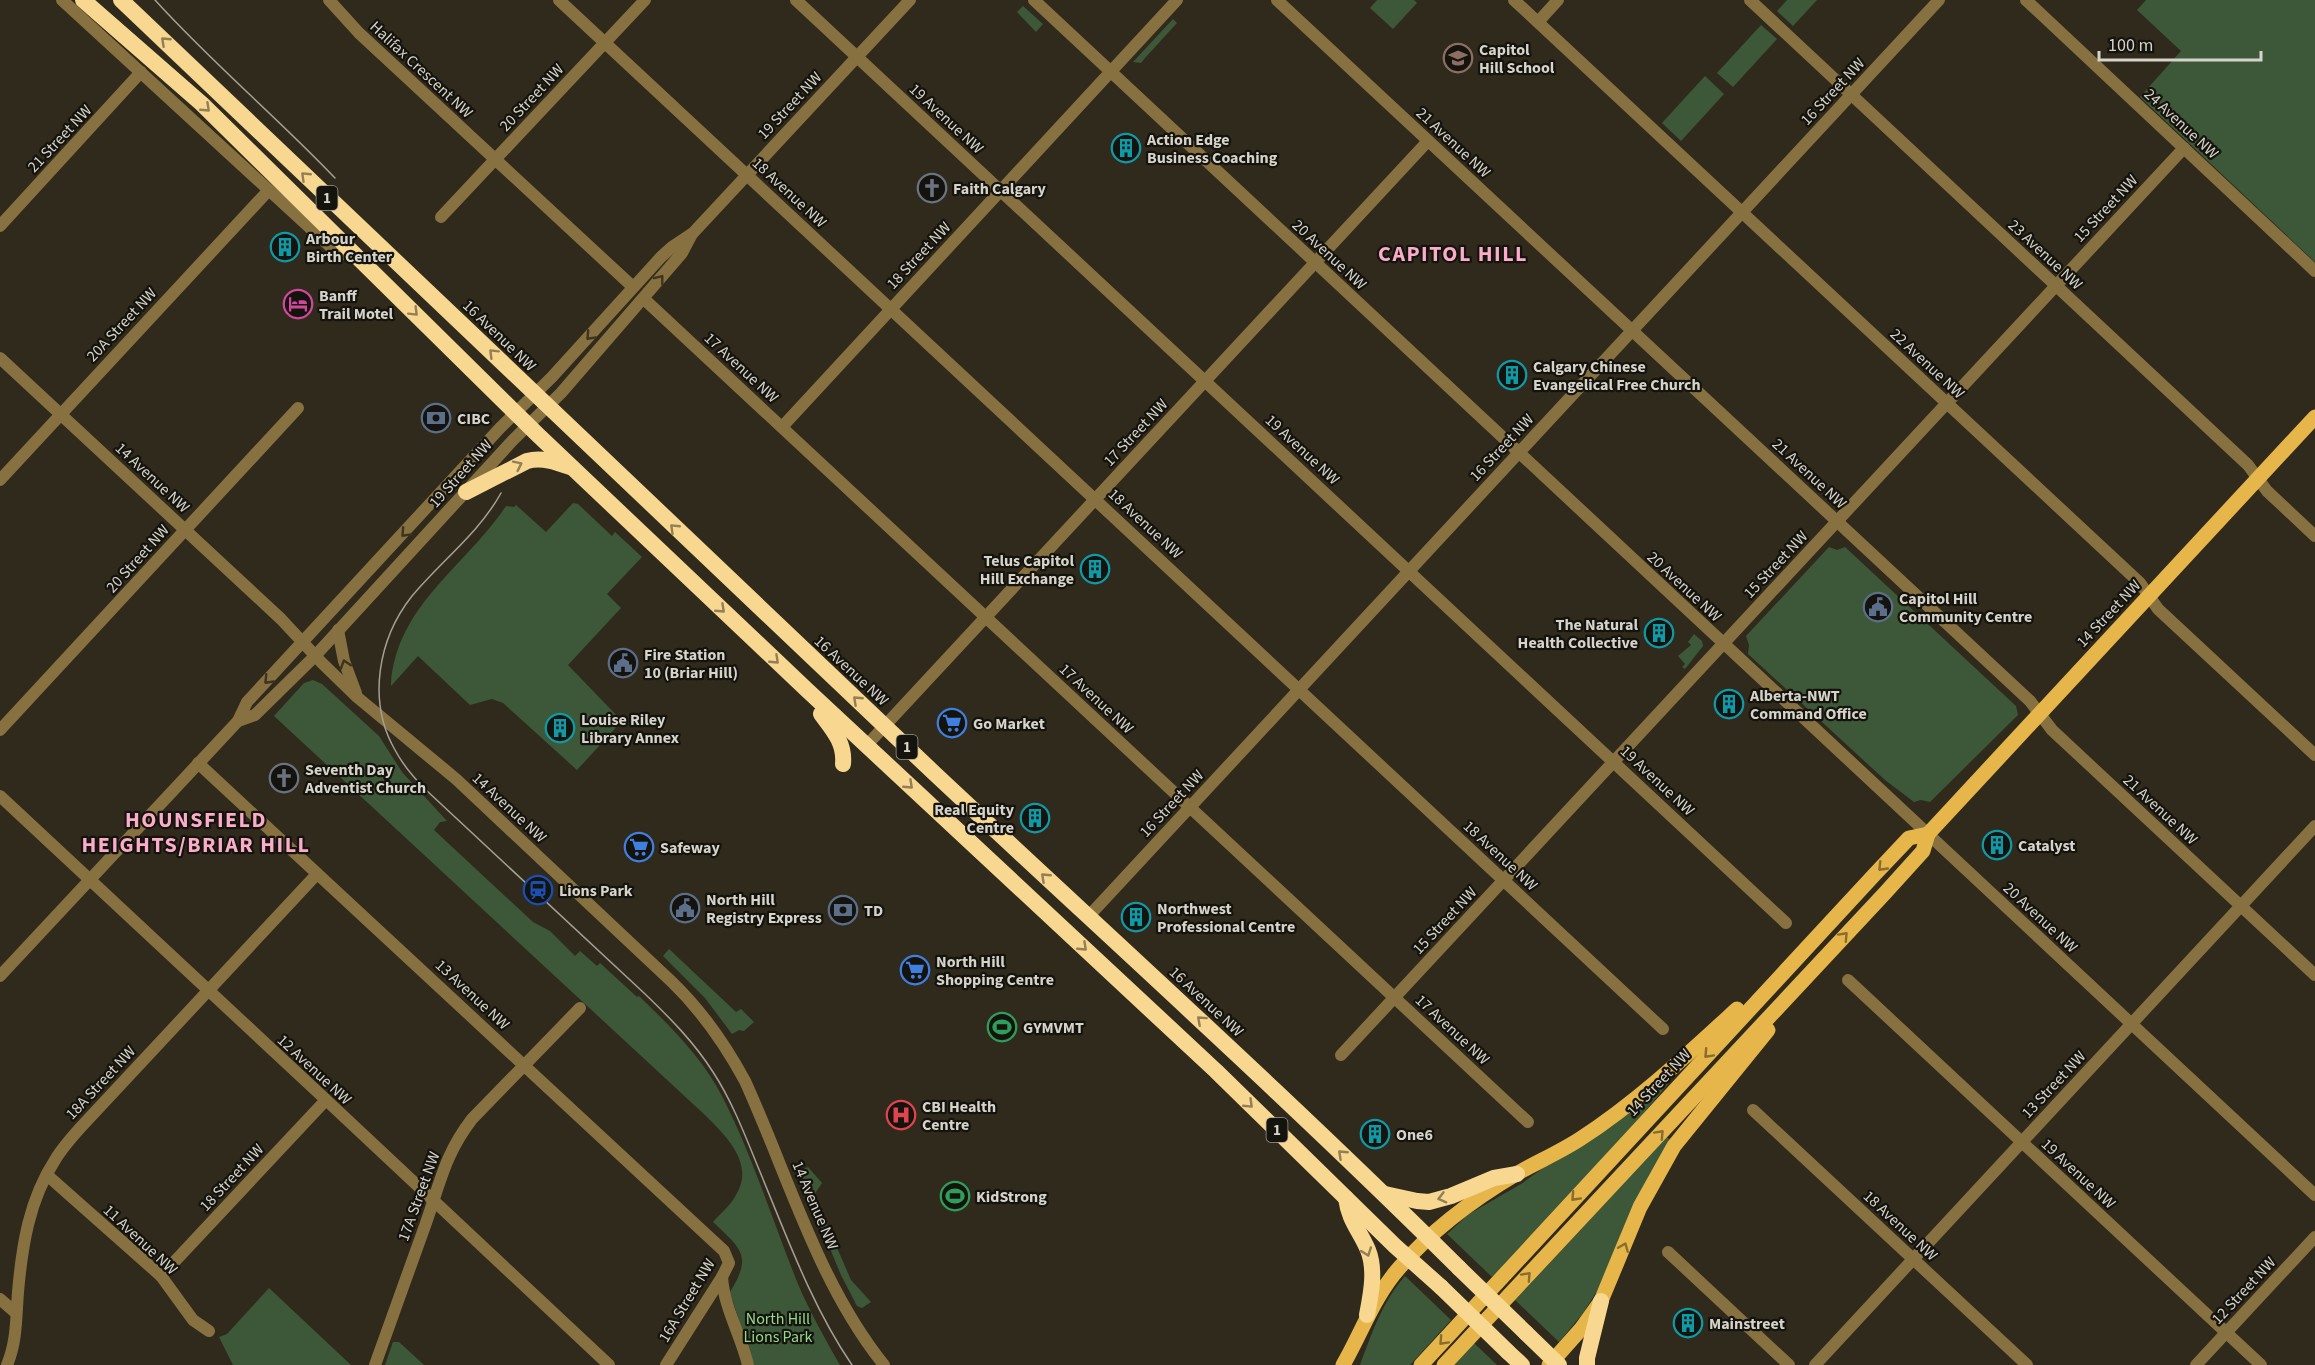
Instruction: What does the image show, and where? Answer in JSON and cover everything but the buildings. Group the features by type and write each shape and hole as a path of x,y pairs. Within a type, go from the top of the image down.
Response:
{"highway":[{"name":"1","path":"83,0 202,104 515,413 866,746 1216,1071 1522,1365"},
{"name":"16 Avenue NW","path":"121,0 885,726 1088,917 1221,1038 1385,1194 1554,1363"},
{"path":"466,492 524,462 535,459 555,462 574,469"},
{"path":"807,690 843,747 843,764"},
{"path":"1385,1194 1429,1202 1452,1196 1494,1178 1517,1174"},
{"path":"1346,1198 1351,1221 1368,1251 1371,1263 1371,1289 1367,1315"},
{"path":"1587,1365 1601,1301"}],"main road":[{"name":"14 Street NW","path":"1444,1365 1923,851 1928,834 2315,417"},
{"name":"14 Street NW","path":"1421,1365 1909,838 1928,834"},
{"path":"1343,1365 1367,1315 1399,1268 1459,1210 1517,1174 1579,1140 1651,1088 1753,995 1790,965"},
{"path":"1554,1363 1601,1301 1640,1207 1663,1162 1756,1046 1804,979"},
{"path":"1354,1345 1355,1365"}],"street":[{"path":"62,0 333,249 339,253 357,256"},
{"name":"Halifax Crescent NW","path":"329,0 359,33 495,160"},
{"name":"18 Avenue NW","path":"559,0 1663,1029"},
{"name":"20 Street NW","path":"441,217 645,0"},
{"name":"19 Avenue NW","path":"796,0 1786,923"},
{"name":"19 Street NW","path":"0,976 238,722 247,702 515,413 601,325 633,287 672,247 693,233 910,0"},
{"name":"20 Avenue NW","path":"1034,0 2315,1195"},
{"name":"18 Street NW","path":"782,427 1177,0"},
{"name":"21 Avenue NW","path":"1277,0 1838,522 2040,712 2052,730 2315,975"},
{"name":"22 Avenue NW","path":"1514,0 2139,582 2158,609 2315,755"},
{"path":"1538,22 1558,0"},
{"name":"23 Avenue NW","path":"1750,0 2248,465 2267,491 2315,536"},
{"name":"16 Street NW","path":"1088,917 1939,0"},
{"name":"24 Avenue NW","path":"2026,0 2315,271"},
{"name":"21 Street NW","path":"0,226 141,72"},
{"name":"17 Street NW","path":"866,746 1428,141"},
{"name":"15 Street NW","path":"1341,1055 2184,148"},
{"path":"495,160 633,287"},
{"name":"20A Street NW","path":"0,480 268,191"},
{"name":"19 Street NW","path":"238,722 255,715 315,656 644,299 682,253 693,233"},
{"name":"17 Avenue NW","path":"644,299 1528,1122"},
{"name":"14 Avenue NW","path":"0,358 304,642 357,697 456,779 699,1010 729,1051 745,1081 826,1271 842,1303 884,1365"},
{"name":"20 Street NW","path":"0,730 298,408"},
{"path":"338,630 344,661 357,697"},
{"name":"13 Avenue NW","path":"198,763 724,1251"},
{"name":"12 Avenue NW","path":"0,796 325,1101 433,1198 609,1365"},
{"name":"13 Street NW","path":"1815,1365 2315,826"},
{"name":"18A Street NW","path":"7,1365 17,1327 16,1313 26,1226 54,1160 81,1127 317,874"},
{"name":"19 Avenue NW","path":"1848,980 2261,1365"},
{"name":"17A Street NW","path":"375,1365 433,1198 459,1137 472,1119 580,1008"},
{"name":"18 Street NW","path":"161,1276 325,1101"},
{"name":"18 Avenue NW","path":"1753,1110 2027,1365"},
{"name":"11 Avenue NW","path":"47,1175 161,1276 193,1320 209,1331"},
{"name":"12 Street NW","path":"2196,1365 2315,1237"},
{"name":"16A Street NW","path":"666,1365 722,1277 729,1263 724,1251"},
{"path":"1668,1252 1789,1365"},
{"path":"722,1277 723,1294 744,1348 748,1365"},
{"path":"0,1299 16,1313"}],"green space":[{"path":"1377,0 1414,0 1417,3 1393,29 1370,8"},
{"path":"1787,0 1817,0 1793,26 1777,11"},
{"path":"2146,0 2315,0 2315,262 2140,97 2181,51 2137,10"},
{"path":"1023,6 1043,24 1036,32 1017,12"},
{"path":"1173,19 1177,23 1141,63 1133,62"},
{"path":"1761,25 1777,39 1733,87 1717,73"},
{"path":"1705,76 1724,94 1681,141 1662,123"},
{"path":"573,503 578,504 612,536 615,532 642,557 607,594 621,608 568,665 622,721 577,770 503,703 492,699 470,705 418,656 391,686 396,655 419,609 490,528 506,506 516,505 546,532"},
{"path":"1829,547 1837,550 1845,547 2016,706 2018,715 1930,802 1921,800 1914,802 1885,780 1748,654 1749,645 1746,636"},
{"path":"1694,634 1702,641 1703,646 1685,669 1682,667 1685,664 1678,656 1691,645 1688,642"},
{"name":"North Hill Lions Park","path":"313,680 322,684 379,736 402,772 447,821 440,822 434,830 533,922 550,931 575,956 580,951 597,966 600,963 637,997 639,996 696,1056 715,1083 734,1120 798,1284 840,1365 753,1365 730,1292 741,1269 741,1253 731,1239 713,1222 732,1201 741,1182 740,1161 729,1141 706,1116 274,716 304,683"},
{"path":"669,949 736,1012 741,1009 754,1022 744,1031 739,1030 732,1034 705,998 663,956"},
{"path":"1666,1079 1669,1083 1642,1115 1492,1277 1447,1234 1469,1214 1521,1184"},
{"path":"1667,1137 1671,1140 1640,1193 1597,1291 1583,1313 1559,1342 1515,1300"},
{"path":"808,1167 822,1183 814,1195 851,1280 871,1302 862,1308 857,1306 841,1275 799,1174 799,1171"},
{"path":"1405,1276 1451,1320 1410,1365 1360,1365 1384,1307"},
{"path":"269,1288 351,1365 233,1365 219,1337 227,1334"},
{"path":"393,1342 399,1342 424,1365 385,1365"},
{"path":"1474,1343 1497,1365 1454,1365"}],"tram line":[{"path":"155,0 335,178"},
{"path":"501,493 471,534 412,596 391,631 380,671 379,691 386,731 402,761 422,785 654,1002 706,1061 738,1118 812,1294 852,1365"}],"place":[{"name":"Capitol Hill School","path":"1458,58"},
{"name":"Action Edge Business Coaching","path":"1126,148"},
{"name":"Faith Calgary","path":"932,188"},
{"name":"Arbour Birth Center","path":"285,247"},
{"name":"Banff Trail Motel","path":"298,304"},
{"name":"Calgary Chinese Evangelical Free Church","path":"1512,375"},
{"name":"CIBC","path":"436,418"},
{"name":"Telus Capitol Hill Exchange","path":"1095,569"},
{"name":"Capitol Hill Community Centre","path":"1878,607"},
{"name":"The Natural Health Collective","path":"1659,633"},
{"name":"Fire Station 10 (Briar Hill)","path":"623,663"},
{"name":"Alberta-NWT Command Office","path":"1729,704"},
{"name":"Go Market","path":"952,723"},
{"name":"Louise Riley Library Annex","path":"560,728"},
{"name":"Seventh Day Adventist Church","path":"284,778"},
{"name":"Real Equity Centre","path":"1035,818"},
{"name":"Catalyst","path":"1997,845"},
{"name":"Safeway","path":"639,847"},
{"name":"Lions Park","path":"538,890"},
{"name":"North Hill Registry Express","path":"685,908"},
{"name":"TD","path":"843,910"},
{"name":"Northwest Professional Centre","path":"1136,917"},
{"name":"North Hill Shopping Centre","path":"915,970"},
{"name":"GYMVMT","path":"1002,1027"},
{"name":"CBI Health Centre","path":"901,1115"},
{"name":"One6","path":"1375,1134"},
{"name":"KidStrong","path":"955,1196"},
{"name":"Mainstreet","path":"1688,1323"}],"district":[{"name":"CAPITOL HILL","path":"1453,253"},
{"name":"HOUNSFIELD HEIGHTS/BRIAR HILL","path":"196,832"}]}
